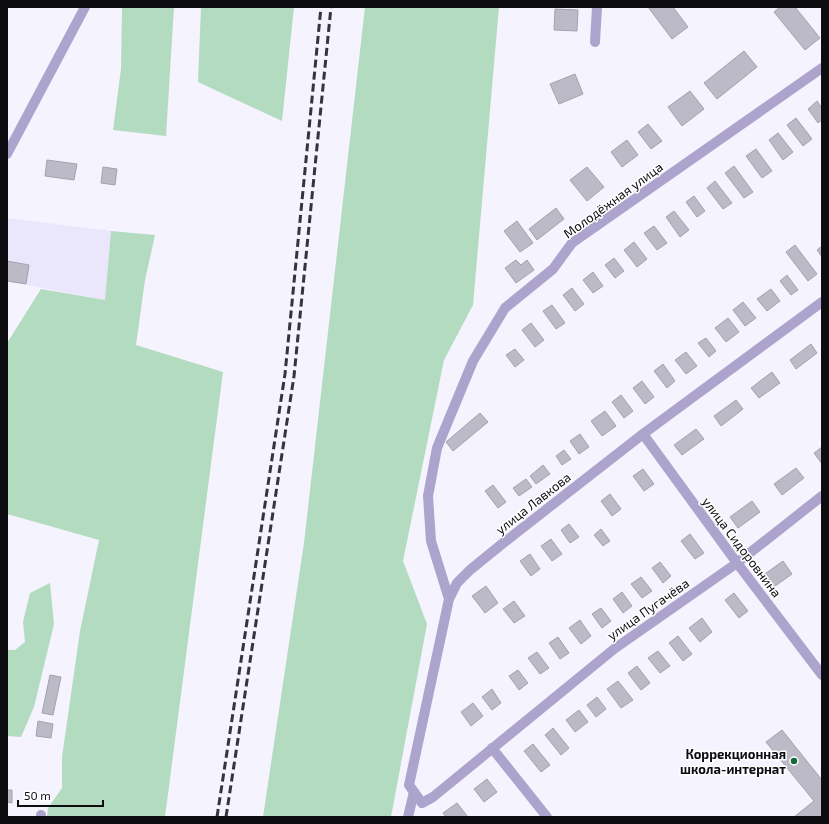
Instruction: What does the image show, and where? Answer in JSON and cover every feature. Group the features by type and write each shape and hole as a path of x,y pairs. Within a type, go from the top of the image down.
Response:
{"street":[{"path":"7,154 84,7"},
{"path":"595,42 598,7"},
{"name":"Молодёжная улица","path":"449,599 431,541 428,496 437,448 473,360 505,308 553,269 572,243 822,68"},
{"name":"улица Лавкова","path":"408,817 414,792 409,785 449,599 457,583 470,570 643,434 822,302"},
{"name":"улица Сидоровнина","path":"643,434 822,675"},
{"name":"улица Пугачёва","path":"414,792 422,803 433,797 614,649 737,562 822,496"},
{"path":"492,748 547,817"}],"shaded area":[{"path":"7,218 111,231 105,300 7,281"}],"green space":[{"path":"122,7 174,7 166,136 113,130 121,69"},
{"path":"201,7 294,7 282,121 198,82"},
{"path":"365,7 499,7 473,305 444,360 403,561 427,624 391,817 263,817 304,543"},
{"path":"111,231 155,235 145,280 136,345 223,372 165,817 47,817 48,808 62,788 62,757 80,631 99,540 7,514 7,343 41,289 105,300"},
{"path":"50,583 54,624 34,707 21,737 7,736 7,650 15,650 25,642 23,622 30,593"}],"building":[{"path":"648,7 673,7 688,27 672,39"},
{"path":"780,7 795,7 820,38 805,50 774,12"},
{"path":"555,9 578,10 577,31 554,30"},
{"path":"744,51 757,67 717,99 704,83"},
{"path":"575,74 583,94 559,104 550,84"},
{"path":"690,91 704,109 682,126 668,107"},
{"path":"817,101 822,108 822,120 818,123 808,109"},
{"path":"796,118 812,139 803,146 787,125"},
{"path":"648,124 662,141 651,149 638,132"},
{"path":"778,133 793,152 783,160 769,140"},
{"path":"627,140 638,155 622,167 611,152"},
{"path":"756,149 772,171 762,178 746,156"},
{"path":"47,160 77,164 74,180 45,176"},
{"path":"734,166 753,192 744,198 725,173"},
{"path":"103,167 117,169 115,185 101,183"},
{"path":"587,167 604,187 587,201 570,180"},
{"path":"715,181 732,203 723,209 707,188"},
{"path":"694,196 705,211 697,217 686,202"},
{"path":"556,208 564,219 537,240 529,229"},
{"path":"674,211 689,230 680,237 666,217"},
{"path":"517,221 533,243 520,252 504,231"},
{"path":"654,226 667,243 657,250 644,233"},
{"path":"634,242 647,259 637,267 624,250"},
{"path":"795,245 817,274 808,281 786,252"},
{"path":"822,246 822,257 817,250"},
{"path":"614,258 624,271 615,278 605,265"},
{"path":"516,260 521,265 527,260 534,270 516,283 505,268"},
{"path":"7,261 29,265 26,284 7,281"},
{"path":"593,272 603,286 593,293 583,280"},
{"path":"787,275 798,290 791,295 780,281"},
{"path":"572,288 584,304 575,311 563,295"},
{"path":"771,289 780,301 767,311 757,299"},
{"path":"743,302 756,318 745,326 733,310"},
{"path":"552,305 565,323 556,329 543,311"},
{"path":"728,318 739,332 726,342 715,328"},
{"path":"531,323 544,340 535,347 522,330"},
{"path":"706,338 716,351 709,357 698,343"},
{"path":"811,344 817,353 796,369 790,360"},
{"path":"515,349 524,360 515,367 506,355"},
{"path":"686,352 697,366 686,374 675,360"},
{"path":"663,364 675,381 667,388 654,371"},
{"path":"772,372 780,383 759,398 751,388"},
{"path":"642,381 654,397 645,404 633,388"},
{"path":"621,395 633,411 624,418 612,402"},
{"path":"736,400 743,409 721,426 714,416"},
{"path":"605,411 616,426 602,436 591,421"},
{"path":"480,413 488,422 453,451 446,442"},
{"path":"696,429 704,439 682,455 674,445"},
{"path":"580,434 589,447 579,454 570,441"},
{"path":"822,447 822,464 814,453"},
{"path":"564,450 571,459 562,465 556,456"},
{"path":"543,465 550,474 536,484 530,476"},
{"path":"796,468 804,478 782,495 774,484"},
{"path":"643,469 654,484 644,491 633,476"},
{"path":"526,479 532,487 519,496 513,488"},
{"path":"493,485 506,502 498,508 485,491"},
{"path":"610,494 621,509 612,516 601,501"},
{"path":"752,501 760,512 738,528 730,517"},
{"path":"569,524 579,537 570,543 561,530"},
{"path":"601,529 610,541 603,546 594,535"},
{"path":"690,534 704,553 695,559 681,541"},
{"path":"551,539 562,554 552,561 541,546"},
{"path":"530,554 540,569 531,576 520,561"},
{"path":"783,561 792,574 771,589 762,576"},
{"path":"660,562 671,576 663,583 652,568"},
{"path":"641,577 652,591 642,598 631,584"},
{"path":"486,586 498,603 485,613 472,596"},
{"path":"622,592 632,606 623,613 613,599"},
{"path":"734,593 748,611 739,618 725,600"},
{"path":"514,601 525,616 514,623 503,609"},
{"path":"601,608 611,621 602,628 592,614"},
{"path":"702,618 712,632 700,642 689,628"},
{"path":"580,620 591,636 581,644 569,628"},
{"path":"678,636 692,654 683,661 669,643"},
{"path":"558,637 569,653 560,659 549,643"},
{"path":"658,651 670,666 660,673 648,658"},
{"path":"537,652 549,668 540,674 528,658"},
{"path":"637,666 650,683 641,690 628,673"},
{"path":"518,670 528,683 519,690 509,676"},
{"path":"50,675 61,677 53,715 42,713"},
{"path":"618,681 633,700 621,708 607,689"},
{"path":"492,689 501,703 492,710 482,697"},
{"path":"597,697 606,709 596,717 587,705"},
{"path":"473,703 483,716 471,726 461,712"},
{"path":"579,710 588,722 575,732 566,720"},
{"path":"38,721 53,724 51,738 36,736"},
{"path":"553,728 569,748 561,755 545,735"},
{"name":"Коррекционная школа-интернат","path":"782,730 822,780 822,817 794,817 814,801 766,742"},
{"path":"533,744 550,765 541,772 524,751"},
{"path":"487,779 497,792 484,802 474,789"},
{"path":"7,790 12,790 12,803 7,802"},
{"path":"457,803 468,817 446,817 443,813"}],"railway":[{"path":"217,817 285,374 321,7"},
{"path":"226,817 294,376 331,7"}],"place":[{"name":"Коррекционная школа-интернат","path":"794,761"}]}
